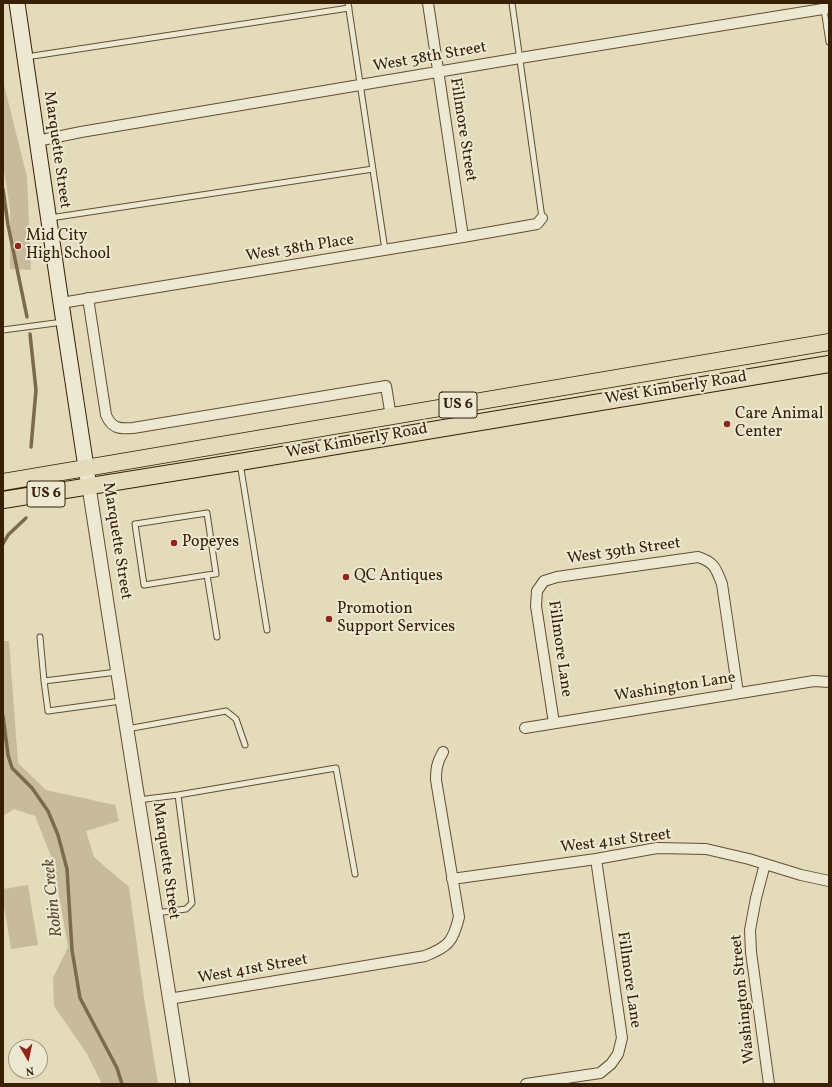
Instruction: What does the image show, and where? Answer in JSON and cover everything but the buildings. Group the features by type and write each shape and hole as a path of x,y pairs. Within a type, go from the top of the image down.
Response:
{"main road":[{"name":"Marquette Street","path":"16,3 89,487"},
{"name":"West Kimberly Road","path":"3,482 829,342"},
{"name":"West Kimberly Road","path":"3,500 829,364"}],"street":[{"name":"Fillmore Street","path":"428,3 463,237"},
{"name":"West 38th Street","path":"37,141 81,132 826,6"},
{"name":"West 38th Place","path":"61,303 537,224 542,218"},
{"name":"West Kimberly Road","path":"88,298 106,415 109,422 114,427 122,429 133,428 386,386 391,416"},
{"name":"Marquette Street","path":"89,487 123,700 154,913 182,1084"},
{"name":"West 39th Street","path":"544,581 557,577 698,557 709,560 718,572 722,584 738,693"},
{"name":"Fillmore Lane","path":"544,581 537,591 536,606 554,723"},
{"name":"Washington Lane","path":"526,728 814,681 829,682"},
{"name":"West 41st Street","path":"168,999 425,956 440,950 448,943 455,933 458,917 436,780 438,760 443,752"},
{"name":"West 41st Street","path":"452,879 596,859 657,848 706,849 749,859 801,875 829,881"},
{"name":"Fillmore Lane","path":"527,1084 600,1073 611,1064 618,1054 622,1038 596,859"},
{"name":"Washington Street","path":"765,864 756,898 750,930 751,952 769,1084"}],"lane":[{"path":"512,3 542,218"},
{"path":"24,57 349,6 385,250"},
{"path":"826,6 829,42"},
{"path":"48,219 373,169"},
{"path":"3,330 64,322"},
{"path":"240,462 267,630"},
{"path":"207,513 216,574 207,575 144,585 135,524 207,513"},
{"path":"207,575 217,637"},
{"path":"40,637 48,711 123,700"},
{"path":"44,681 118,672"},
{"path":"127,729 226,711 236,719 245,745"},
{"path":"138,800 178,796 336,768 355,874"},
{"path":"154,913 186,909 192,903 178,796"}],"shaded area":[{"path":"3,81 27,177 31,270 10,269 10,209 3,164"},
{"path":"3,641 9,641 18,763 46,790 115,805 119,821 86,831 94,857 129,887 158,1084 102,1084 87,1054 54,1006 53,978 68,947 53,861 35,816 14,809 3,816"},
{"path":"28,885 38,945 11,949 3,900 3,889"}],"waterway":[{"name":"Robin Creek","path":"3,189 8,225 27,317"},
{"name":"Robin Creek","path":"30,334 36,390 31,447"},
{"name":"Robin Creek","path":"3,544 8,535 26,518"},
{"name":"Robin Creek","path":"3,716 8,755 12,768 32,788 48,811 58,835 67,869 72,950 80,998 117,1068 122,1084"}],"place":[{"name":"Mid City High School","path":"18,246"},
{"name":"Care Animal Center","path":"727,424"},
{"name":"Popeyes","path":"174,543"},
{"name":"QC Antiques","path":"346,577"},
{"name":"Promotion Support Services","path":"329,619"}]}
